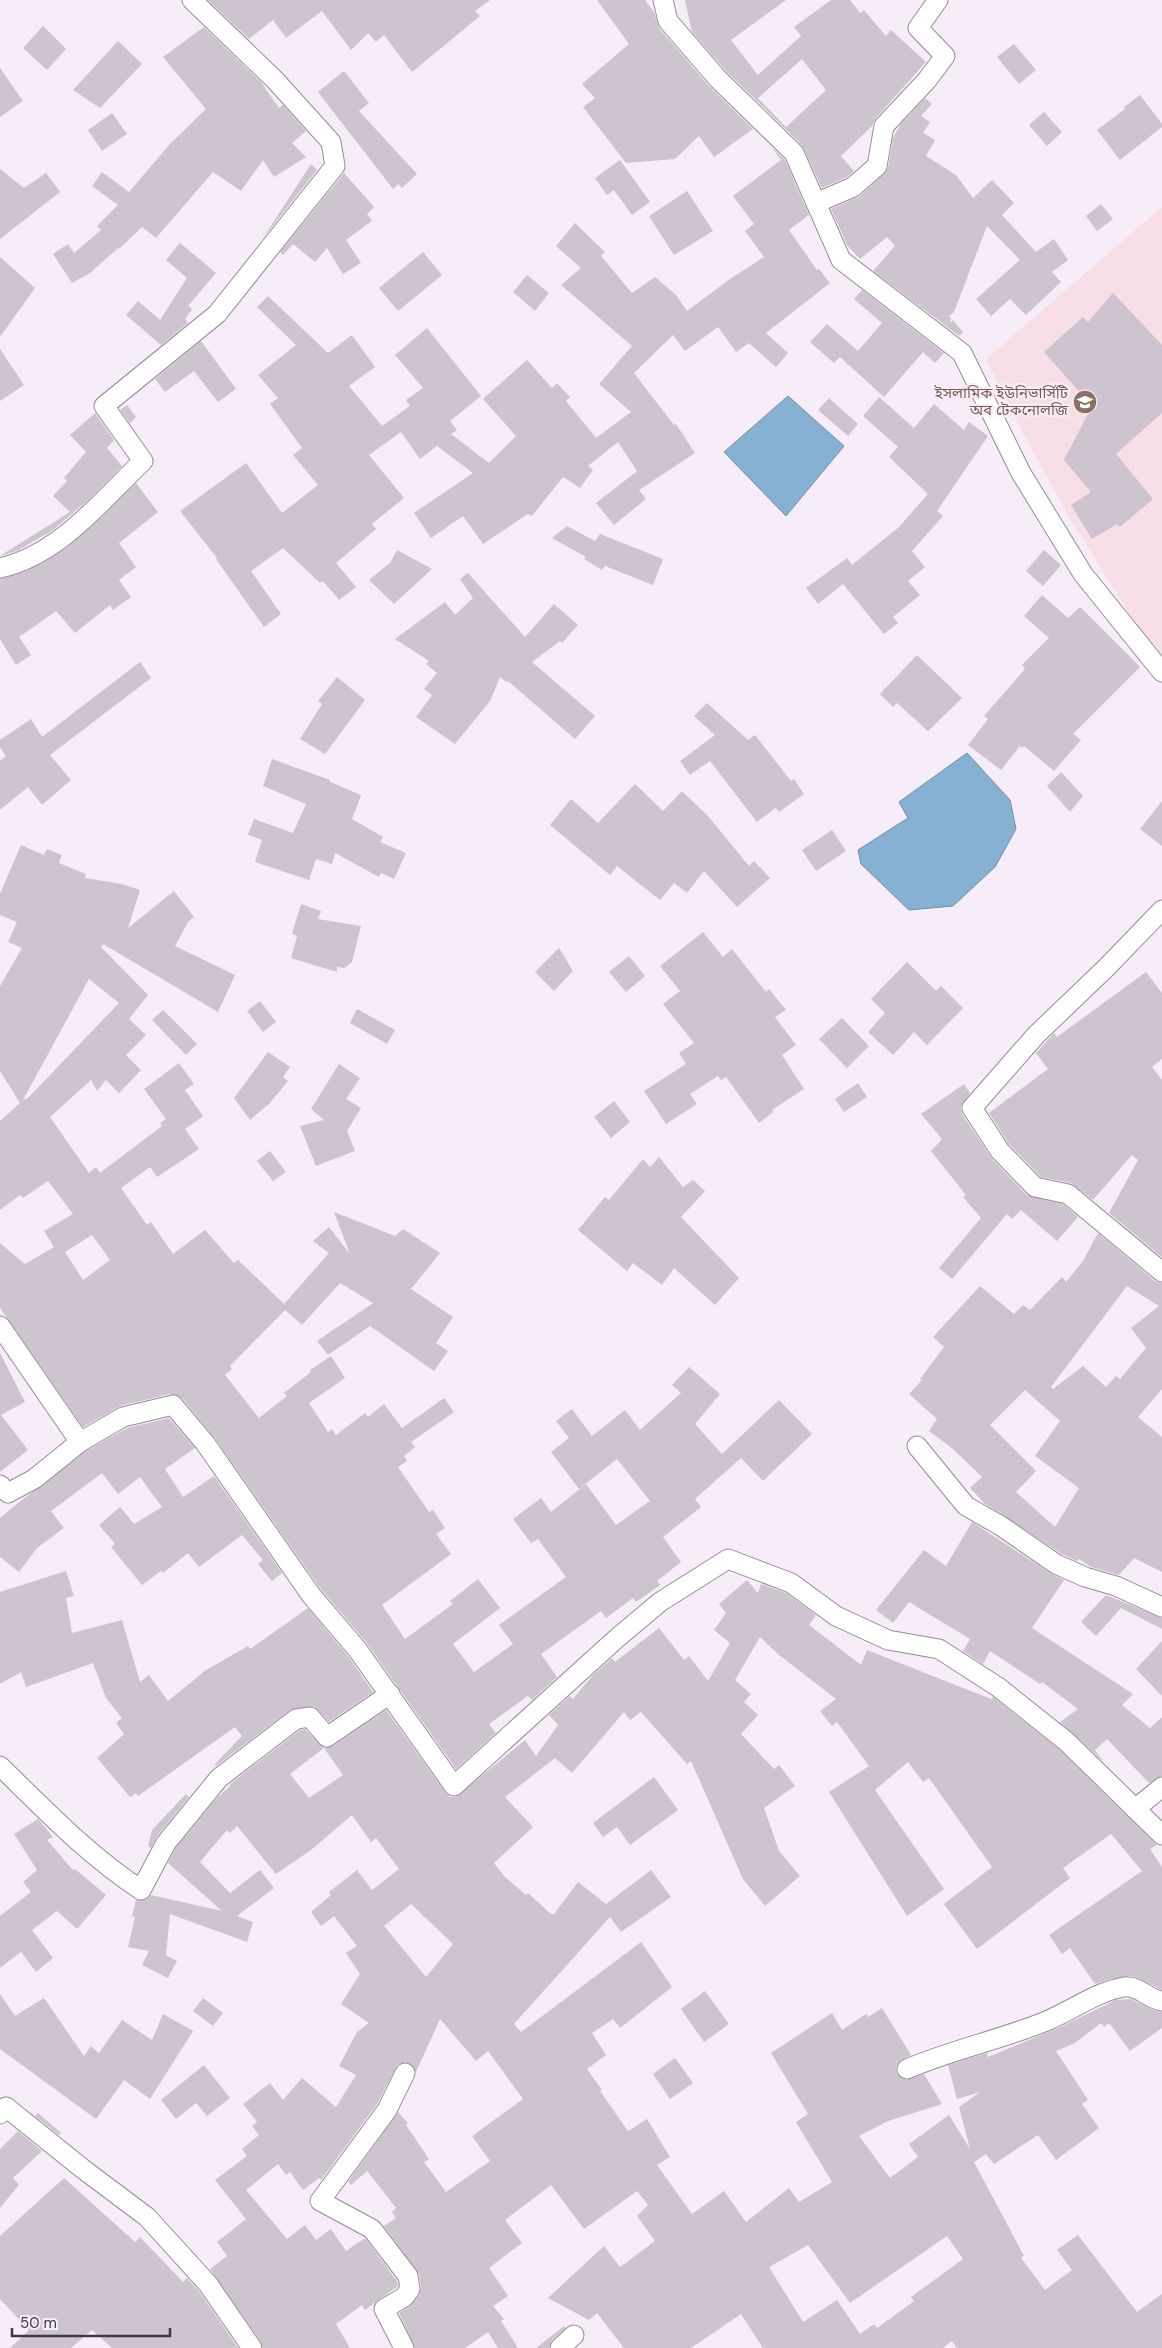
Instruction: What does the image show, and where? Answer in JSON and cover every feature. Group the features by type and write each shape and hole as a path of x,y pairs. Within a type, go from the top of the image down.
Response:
{"street":[{"path":"0,568 39,554 81,521 143,461 104,406 217,314 335,166 331,142 275,80 192,0"},
{"path":"663,0 668,21 718,79 794,153 841,260 962,353 1021,473 1083,574 1162,672"},
{"path":"816,203 853,187 877,166 884,126 927,80 945,56 918,28 938,0"},
{"path":"1162,910 1107,967 1036,1035 972,1108 1000,1151 1035,1187 1068,1194 1162,1272"},
{"path":"0,1326 80,1442"},
{"path":"0,1485 8,1494 34,1479 80,1442 123,1416 173,1405 205,1443 311,1595 357,1649 454,1786 660,1602 728,1558 792,1583 836,1616 888,1640 939,1649 998,1687 1067,1742 1162,1835"},
{"path":"917,1446 966,1506 1001,1526 1056,1564 1085,1577 1116,1586 1162,1607"},
{"path":"0,1766 54,1821 108,1868 141,1890 166,1843 219,1778 296,1719 310,1717 327,1737 390,1694"},
{"path":"1135,1809 1162,1788"},
{"path":"907,2070 948,2053 1004,2038 1055,2018 1095,1997 1125,1987 1144,1991 1156,2000 1162,2001"},
{"path":"404,2348 384,2309 404,2297 410,2289 408,2276 372,2229 320,2201 387,2110 405,2073"},
{"path":"0,2114 6,2107 83,2170 146,2216 208,2284 252,2348"}],"shaded area":[{"name":"ইসলামিক ইউনিভার্সিটি অব টেকনোলজি","path":"1162,207 1162,653 1136,624 1073,524 1029,444 986,359"}],"water":[{"path":"788,396 844,446 786,516 724,452"},
{"path":"967,753 1010,800 1016,829 995,867 953,906 909,910 861,864 858,850 908,818 899,802"}],"building":[{"path":"208,0 490,0 475,11 480,16 412,72 384,35 376,42 368,33 351,50 322,11 286,38 273,20 249,39"},
{"path":"597,0 645,0 654,12 659,28 709,86 753,129 714,157 699,136 675,159 626,163 583,107 595,98 582,84 629,44"},
{"path":"685,0 786,0 731,40 758,75 801,36 794,27 831,0 850,0 860,13 864,10 886,36 891,30 926,62 876,118 872,126 841,156 854,171 847,177 822,188 802,145 726,71 692,32","holes":["802,59 826,90 786,127 758,98"]},
{"path":"43,26 66,49 47,70 23,48"},
{"path":"204,27 261,82 279,108 283,105 306,131 292,143 306,157 274,177 263,160 241,191 213,172 156,238 142,227 90,273 72,283 53,254 68,244 74,253 101,230 97,226 118,205 92,186 102,172 129,192 170,144 206,109 163,57"},
{"path":"118,41 142,64 100,108 73,90"},
{"path":"1014,44 1036,70 1019,84 997,57"},
{"path":"0,68 23,101 0,117"},
{"path":"344,71 369,103 359,111 417,174 402,188 398,184 393,189 318,92"},
{"path":"1140,95 1162,124 1162,127 1120,160 1097,130"},
{"path":"925,98 932,104 921,116 930,122 923,133 935,140 926,156 956,175 973,198 992,180 1014,203 1002,215 1036,252 1054,239 1068,260 1052,272 1061,282 1026,315 1010,299 991,316 976,299 1020,260 987,226 954,312 949,316 951,318 950,323 953,320 963,332 959,336 873,271 895,246 887,237 860,259 847,245 831,209 860,196 884,174 888,168 893,138 900,125"},
{"path":"1044,112 1062,132 1047,146 1029,125"},
{"path":"112,113 127,134 102,151 88,130"},
{"path":"772,148 785,160 809,215 789,230 817,270 819,269 830,283 766,333 788,353 776,367 749,343 736,352 718,327 685,351 673,335 634,373 674,425 676,424 695,453 639,490 646,499 614,525 596,503 637,471 618,442 588,466 593,470 580,488 563,477 532,516 528,514 483,544 463,516 431,538 414,513 473,473 437,446 420,459 401,432 369,455 404,498 372,524 376,529 336,563 356,587 339,600 323,581 320,583 283,548 251,571 281,614 264,627 217,558 180,511 246,463 282,513 318,485 293,455 302,448 270,404 278,398 258,375 296,345 257,307 268,296 328,353 352,335 375,367 349,386 382,426 410,406 406,400 423,388 395,355 427,328 481,396 450,421 457,430 451,434 489,463 516,436 483,399 527,360 552,388 557,383 570,397 566,401 596,438 631,412 599,384 632,346 561,285 581,268 556,246 575,223 605,252 601,256 632,293 655,277 676,295 687,311 730,279 764,257 745,231 754,224 733,196 781,160"},
{"path":"620,160 650,202 632,215 614,190 607,195 595,178"},
{"path":"311,164 317,170 263,238"},
{"path":"0,169 24,188 46,173 60,192 0,239"},
{"path":"344,173 374,207 367,214 372,221 346,240 361,263 343,274 327,248 315,262 293,244 283,255 280,252"},
{"path":"687,191 713,231 674,255 649,216"},
{"path":"1101,204 1113,219 1097,231 1086,216"},
{"path":"180,243 216,273 188,306 192,309 185,319 188,323 161,345 126,315 138,301 160,320 187,278 166,260"},
{"path":"423,252 442,275 398,311 379,288"},
{"path":"0,257 35,288 0,337"},
{"path":"527,275 549,293 535,311 513,292"},
{"path":"862,290 944,353 935,363 923,352 884,397 840,357 834,363 810,342 827,324 858,351 882,323 854,299"},
{"path":"1113,293 1162,345 1162,413 1116,454 1153,499 1120,527 1117,524 1092,539 1071,505 1091,492 1064,460 1092,406 1044,352 1083,317 1088,322"},
{"path":"201,341 236,389 218,402 194,371 165,392 155,379"},
{"path":"0,349 24,385 0,401"},
{"path":"879,397 914,428 934,404 964,430 969,422 988,436 937,511 943,516 912,551 925,567 908,581 920,595 893,617 898,623 884,634 843,584 818,604 806,588 847,558 852,565 899,527 928,494 889,457 898,447 863,416"},
{"path":"829,398 858,424 848,436 818,410"},
{"path":"127,405 136,417 130,423 120,410"},
{"path":"95,413 114,440 107,448 122,466 87,501 53,530 17,551 0,556 70,512 53,496 67,481 64,478 86,452 70,435"},
{"path":"136,483 158,512 119,543 136,567 119,580 131,597 113,610 110,605 75,633 56,611 19,637 31,655 16,665 0,639 0,579 26,571 66,548 102,517"},
{"path":"567,526 595,541 600,534 663,559 653,585 605,566 602,570 584,559 586,557 552,538"},
{"path":"397,550 432,569 394,604 369,580 390,563"},
{"path":"1044,550 1061,565 1043,586 1026,571"},
{"path":"468,573 525,637 554,604 578,625 562,643 560,641 532,662 595,716 575,739 508,681 506,682 500,677 490,701 455,744 416,717 432,695 424,689 437,673 426,664 429,661 395,639 445,602 455,615 473,598 460,579"},
{"path":"1042,595 1068,618 1080,607 1140,667 1073,734 1081,740 1054,771 1024,746 1022,748 1020,746 1001,770 968,745 988,719 984,716 1025,669 1022,665 1049,638 1024,616"},
{"path":"917,655 962,698 928,731 897,703 893,707 880,694"},
{"path":"140,662 151,678 50,755 71,780 42,805 28,787 0,810 0,761 6,756 0,747 0,740 31,719 42,737"},
{"path":"337,677 365,700 325,754 300,739 322,704 318,701"},
{"path":"707,703 748,740 755,735 791,781 794,779 804,794 779,812 776,808 757,822 710,761 690,775 680,761 715,735 694,716"},
{"path":"272,759 330,780 330,782 361,795 352,819 383,837 380,842 406,853 394,879 381,873 379,877 335,853 332,864 316,859 309,880 255,862 262,840 248,835 254,819 293,833 306,804 263,786"},
{"path":"1061,772 1083,796 1070,812 1047,786"},
{"path":"635,784 663,811 682,791 708,816 749,866 754,861 770,878 737,907 704,871 687,893 674,883 660,900 617,866 610,875 550,825 571,799 598,823"},
{"path":"1162,801 1162,846 1140,829"},
{"path":"832,830 846,851 816,871 802,850"},
{"path":"21,845 44,855 47,849 62,855 59,863 86,874 85,878 122,884 140,890 128,928 174,891 194,917 188,922 175,946 235,975 218,1012 103,944 101,947 148,995 129,1019 146,1035 126,1055 141,1070 119,1093 106,1080 97,1091 91,1080 50,1117 89,1173 96,1167 100,1173 162,1126 160,1123 166,1119 144,1089 179,1063 194,1084 185,1090 203,1116 185,1129 199,1149 157,1177 150,1167 121,1188 147,1225 151,1222 173,1254 205,1230 234,1263 238,1260 284,1304 329,1253 313,1241 329,1227 350,1254 334,1212 395,1236 403,1229 440,1253 411,1289 453,1317 436,1343 448,1351 434,1371 370,1326 328,1355 317,1341 373,1303 340,1283 302,1325 285,1310 230,1366 232,1369 225,1375 259,1418 287,1396 284,1393 311,1372 310,1370 331,1356 345,1378 309,1403 328,1432 332,1429 336,1435 365,1413 368,1417 384,1404 402,1428 444,1398 454,1412 411,1442 415,1447 404,1456 407,1461 398,1467 429,1512 433,1510 445,1528 436,1534 451,1554 382,1605 405,1639 453,1604 450,1601 478,1579 500,1608 453,1644 474,1672 513,1644 499,1625 566,1577 538,1539 531,1543 513,1519 541,1498 551,1512 586,1484 616,1525 650,1501 617,1459 579,1489 551,1452 569,1438 556,1421 572,1409 592,1436 625,1410 640,1430 681,1393 672,1385 689,1367 720,1394 695,1424 722,1454 779,1400 812,1434 763,1481 741,1458 695,1499 701,1507 663,1537 681,1562 657,1581 660,1585 636,1602 633,1598 606,1618 601,1611 541,1654 557,1677 532,1700 528,1696 489,1724 496,1733 456,1769 366,1642 320,1588 214,1437 182,1398 170,1394 120,1406 83,1427 0,1308 0,1243 25,1264 54,1247 44,1231 73,1214 48,1181 23,1198 20,1195 0,1210 0,1121 20,1103 0,1071 0,986 22,948 8,942 17,922 0,915 0,894","holes":["89,979 119,1003 28,1098 23,1100","92,1235 110,1260 83,1280 65,1252"]},
{"path":"301,904 321,911 318,919 361,926 352,962 344,968 337,967 337,972 291,958 297,936 292,934"},
{"path":"703,932 723,957 732,949 766,992 769,989 786,1010 775,1017 796,1045 782,1055 804,1089 772,1110 773,1112 759,1123 726,1077 721,1080 718,1076 690,1094 697,1104 666,1124 644,1091 686,1064 679,1053 694,1043 663,1004 680,991 660,966"},
{"path":"559,948 573,971 554,991 535,972"},
{"path":"629,956 645,976 626,992 609,972"},
{"path":"907,962 936,991 941,986 963,1008 927,1045 914,1032 893,1055 868,1032 885,1013 871,999"},
{"path":"1146,972 1162,993 1162,1059 1152,1067 1162,1080 1162,1257 1109,1213 1138,1160 1132,1155 1093,1200 1071,1183 1041,1177 1009,1144 989,1113 1048,1069 1036,1053 1054,1033 1057,1037"},
{"path":"260,1001 276,1022 263,1032 247,1011"},
{"path":"357,1009 395,1030 387,1044 350,1023"},
{"path":"163,1010 197,1044 186,1055 152,1020"},
{"path":"842,1018 869,1046 847,1068 819,1039"},
{"path":"268,1052 290,1067 283,1077 288,1081 270,1103 250,1120 234,1098"},
{"path":"339,1064 360,1078 346,1099 361,1108 347,1131 355,1151 316,1166 300,1126 324,1120 311,1109"},
{"path":"858,1083 867,1097 844,1112 835,1099"},
{"path":"964,1084 970,1093 961,1107 962,1114 992,1159 1027,1195 1063,1204 1078,1217 1057,1241 1021,1210 1012,1219 1007,1214 952,1279 939,1268 981,1218 963,1197 966,1195 931,1151 942,1139 921,1114"},
{"path":"614,1101 630,1122 611,1138 594,1117"},
{"path":"270,1151 286,1172 273,1181 257,1161"},
{"path":"659,1157 683,1187 693,1180 705,1191 681,1217 739,1278 715,1305 674,1268 662,1285 633,1263 627,1271 578,1230 605,1197 609,1200 643,1159 650,1167"},
{"path":"1098,1233 1155,1281 1162,1283 1162,1389 1138,1417 1162,1437 1162,1572 1134,1558 1119,1575 1091,1567 1079,1559 1077,1561 1062,1554 984,1503 970,1488 982,1477 952,1448 929,1431 937,1419 909,1394 922,1380 920,1379 944,1347 933,1337 980,1286 1014,1314 1023,1305 1030,1310 1062,1277 1066,1282 1083,1261","holes":["1127,1286 1159,1306 1131,1328 1146,1348 1120,1379 1116,1376 1106,1387 1083,1366 1053,1389 1051,1387","1025,1390 1060,1421 1035,1456 1079,1488 1055,1527 1016,1492 1036,1471 990,1425"]},
{"path":"0,1353 25,1402 1,1415 28,1450 0,1472"},
{"path":"169,1418 195,1448 165,1469 183,1497 214,1476 282,1573 272,1581 258,1564 263,1560 242,1535 199,1567 188,1553 163,1573 161,1571 142,1585 111,1547 115,1544 99,1525 120,1507 134,1524 162,1507 140,1477 118,1494 102,1473 51,1511 64,1528 37,1548 19,1572 0,1557 0,1518 18,1503 86,1451 127,1428"},
{"path":"972,1522 1050,1573 1064,1580 1032,1628 1133,1694 1122,1705 1150,1728 1162,1717 1162,1776 1149,1783 1107,1739 1095,1750 1104,1762 1060,1722 1078,1709 1042,1682 1040,1684 990,1651 983,1664 963,1651 970,1639 909,1602 893,1623 876,1610 924,1550 946,1566"},
{"path":"66,1571 74,1596 66,1598 72,1633 122,1620 140,1682 149,1675 168,1701 206,1670 248,1646 250,1649 308,1608 348,1656 373,1692 329,1722 314,1706 290,1710 216,1766 215,1764 242,1736 235,1727 138,1796 136,1793 130,1797 97,1758 124,1734 116,1723 122,1718 106,1698 93,1663 26,1687 21,1672 0,1684 0,1592"},
{"path":"747,1580 758,1593 761,1584 786,1593 816,1615 809,1625 861,1665 867,1650 991,1699 993,1697 1060,1750 1157,1845 1150,1849 1162,1867 1162,1990 1139,1978 1130,1976 1095,1984 1070,1948 1062,1954 1049,1935 1142,1871 1111,1834 1063,1868 1070,1878 977,1949 944,1904 992,1867 929,1778 923,1782 908,1762 875,1790 944,1889 907,1916 829,1792 869,1766 837,1722 832,1726 820,1711 836,1699 779,1655 760,1637 735,1680 751,1694 744,1702 758,1715 741,1734 774,1769 779,1765 795,1786 764,1808 779,1851 800,1876 765,1906 743,1879 691,1761 687,1764 641,1712 630,1720 624,1712 572,1773 555,1758 505,1797 533,1827 494,1863 505,1877 526,1895 528,1893 551,1914 554,1914 578,1882 606,1904 651,1870 671,1897 621,1932 610,1917 514,2024 521,2032 641,1942 672,1987 620,2028 613,2019 592,2033 606,2055 587,2069 628,2131 647,2119 670,2157 657,2165 692,2214 724,2191 746,2222 789,2188 799,2202 832,2182 796,2122 808,2114 771,2053 832,2013 842,2030 866,2014 868,2017 882,2008 911,2055 898,2062 897,2074 906,2080 924,2074 942,2104 888,2121 859,2136 890,2178 918,2157 909,2144 949,2115 970,2149 959,2107 980,2092 957,2099 948,2065 987,2053 988,2057 1058,2028 1116,2000 1131,1999 1153,2010 1162,2012 1162,2028 1130,2051 1109,2023 1104,2027 1101,2023 1075,2043 1056,2051 1088,2100 1082,2104 1099,2128 1056,2160 1038,2135 994,2164 986,2154 974,2162 1024,2256 1021,2258 1045,2290 1072,2270 1057,2250 1078,2235 1137,2312 1162,2294 1162,2348 957,2348 952,2341 943,2348 763,2348 741,2314 691,2348 624,2348 597,2313 589,2320 548,2298 604,2246 620,2267 655,2241 637,2216 648,2205 637,2191 584,2229 551,2185 505,2220 522,2243 489,2268 508,2296 493,2306 504,2319 501,2321 518,2348 498,2348 488,2332 465,2348 415,2348 399,2313 410,2306 419,2295 421,2288 419,2274 384,2226 396,2218 392,2212 396,2208 367,2171 351,2185 348,2182 398,2112 408,2123 406,2125 429,2159 424,2162 446,2192 490,2161 472,2136 523,2099 488,2051 476,2061 440,2019 416,2072 409,2063 398,2064 377,2104 321,2180 319,2178 303,2190 290,2172 286,2175 278,2164 246,2190 287,2239 305,2225 316,2240 331,2229 346,2251 365,2238 397,2281 398,2286 365,2310 362,2305 336,2324 350,2348 263,2348 261,2342 210,2269 227,2256 217,2242 246,2219 215,2180 247,2156 242,2149 259,2135 252,2126 257,2122 243,2104 270,2083 283,2100 302,2078 336,2107 356,2075 339,2066 357,2032 369,2023 341,2004 360,1974 346,1953 357,1946 334,1916 321,1926 311,1912 331,1895 329,1892 357,1870 372,1890 399,1869 376,1838 371,1842 352,1815 311,1850 276,1874 237,1826 230,1833 227,1830 200,1862 230,1893 260,1870 274,1888 237,1916 253,1922 247,1942 170,1914 166,1955 177,1961 168,1978 142,1965 149,1951 128,1947 135,1917 132,1916 136,1900 146,1900 151,1895 222,1911 168,1863 175,1849 230,1784 300,1730 305,1729 324,1748 333,1746 386,1710 445,1792 450,1797 456,1797 525,1740 536,1756 558,1725 549,1715 570,1696 573,1699 592,1676 612,1658 615,1662 659,1628 684,1660 689,1656 708,1681 730,1643 714,1630 726,1613 719,1604","holes":["324,1748 343,1775 309,1798 290,1774","411,1904 453,1944 426,1977 384,1926","947,2236 963,2259 911,2297 914,2301 877,2328 874,2324 860,2334 837,2300 803,2322 769,2267 808,2245 850,2303"]},
{"path":"1106,1595 1162,1618 1162,1629 1121,1608 1096,1636 1081,1622"},
{"path":"1162,1641 1162,1696 1136,1669"},
{"path":"654,1777 678,1810 630,1845 617,1827 603,1837 593,1823"},
{"path":"186,1794 189,1797 157,1836 151,1848 148,1846 152,1830"},
{"path":"38,1819 53,1837 47,1840 73,1870 75,1869 106,1895 77,1929 57,1911 32,1930 53,1958 36,1972 21,1952 0,1968 0,1916 31,1892 23,1882 37,1870 14,1834"},
{"path":"705,1991 729,2024 704,2042 681,2009"},
{"path":"0,1994 15,2016 44,1998 84,2056 91,2046 99,2053 122,2020 152,2040 163,2014 193,2031 150,2099 124,2080 96,2119 0,2049"},
{"path":"203,1998 223,2013 213,2026 193,2011"},
{"path":"675,2058 693,2083 670,2099 653,2074"},
{"path":"204,2065 230,2098 207,2116 196,2103 176,2119 161,2100"},
{"path":"38,2113 61,2133 59,2135 35,2116"},
{"path":"18,2131 42,2151 13,2178 19,2185 0,2208 0,2149"},
{"path":"64,2178 135,2242 140,2237 183,2282 187,2278 199,2291 238,2348 112,2348 92,2330 71,2348 10,2348 29,2330 0,2299 0,2236"},
{"path":"564,2326 566,2328 552,2340 549,2348 536,2348"}],"place":[{"name":"ইসলামিক ইউনিভার্সিটি অব টেকনোলজি","path":"1085,402"}]}
